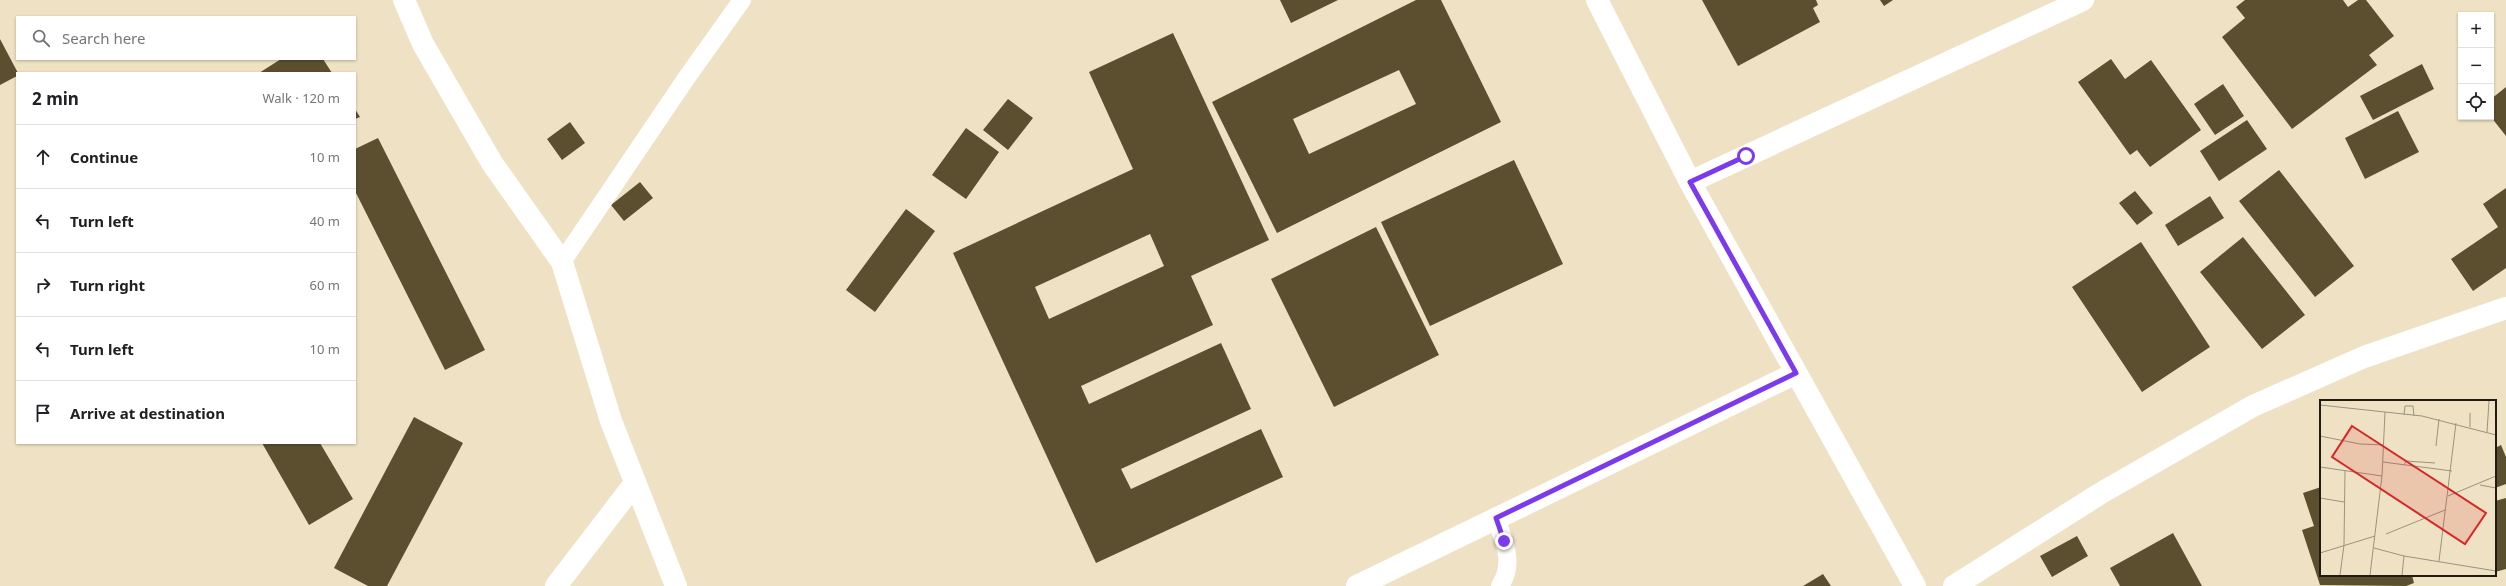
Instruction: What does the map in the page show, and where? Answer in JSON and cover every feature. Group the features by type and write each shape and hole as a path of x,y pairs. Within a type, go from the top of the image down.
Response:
{"street":[{"path":"404,0 423,44 492,163 562,262 610,421 676,586"},
{"path":"1597,0 1690,182 1915,586"},
{"path":"1690,182 2083,0"},
{"path":"1954,586 2101,493 2253,406 2364,357 2506,308"},
{"path":"1357,586 1796,373"},
{"path":"556,586 635,483"}],"lane":[{"path":"562,262 685,80 742,0"},
{"path":"1496,518 1508,553 1508,567 1505,578 1500,586"}],"building":[{"path":"1280,0 1338,0 1291,23"},
{"path":"1416,0 1441,0 1501,122 1277,233 1212,102","holes":["1399,70 1416,104 1309,154 1293,119"]},
{"path":"1702,0 1816,0 1818,5 1813,8 1820,22 1738,66"},
{"path":"1880,0 1893,0 1884,6"},
{"path":"2245,0 2343,0 2348,7 2358,0 2366,0 2394,36 2369,55 2377,65 2292,129 2222,37 2245,18 2236,7"},
{"path":"1173,33 1269,240 1191,276 1213,325 1081,386 1089,404 1221,343 1251,409 1121,469 1131,489 1261,429 1283,477 1096,563 953,253 1133,169 1089,72","holes":["1150,234 1164,266 1049,319 1035,287"]},
{"path":"0,39 17,72 16,72 16,77 0,85"},
{"path":"2111,59 2125,79 2151,60 2201,130 2150,167 2137,150 2130,155 2078,82"},
{"path":"279,60 324,60 331,72 261,72"},
{"path":"2422,64 2434,89 2373,120 2360,96"},
{"path":"2223,84 2244,116 2215,135 2194,104"},
{"path":"2506,87 2506,136 2493,120 2494,97"},
{"path":"1008,99 1033,118 1008,150 983,130"},
{"path":"356,111 360,117 356,119"},
{"path":"2398,111 2419,152 2365,179 2345,138"},
{"path":"2247,120 2267,149 2219,181 2200,151"},
{"path":"570,122 585,143 562,160 547,139"},
{"path":"966,128 999,152 966,199 932,175"},
{"path":"378,138 485,350 445,370 356,193 356,149"},
{"path":"1514,160 1563,264 1430,326 1381,222"},
{"path":"2279,170 2354,266 2315,297 2239,201"},
{"path":"640,182 653,198 624,221 611,205"},
{"path":"2506,188 2506,268 2473,291 2451,259 2498,227 2483,204"},
{"path":"2135,191 2153,213 2137,225 2119,203"},
{"path":"2210,196 2224,218 2178,246 2165,225"},
{"path":"906,209 935,231 875,312 846,290"},
{"path":"1376,227 1439,355 1334,407 1271,279"},
{"path":"2243,237 2305,315 2262,349 2200,272"},
{"path":"2141,242 2210,347 2142,392 2072,287"},
{"path":"414,417 463,443 387,586 368,586 334,568"},
{"path":"263,444 321,444 353,499 309,525"},
{"path":"2501,445 2506,457 2506,484 2496,488 2496,448"},
{"path":"2320,487 2320,576 2412,576 2414,583 2406,586 2320,585 2302,530 2314,526 2303,493"},
{"path":"2506,498 2506,569 2496,572 2496,501"},
{"path":"2173,533 2202,586 2120,586 2110,568"},
{"path":"2077,536 2088,556 2052,577 2040,556"},
{"path":"1823,574 1831,586 1803,586"}],"route":[{"path":"1504,541 1496,518 1796,373 1690,182 1746,156"}]}
